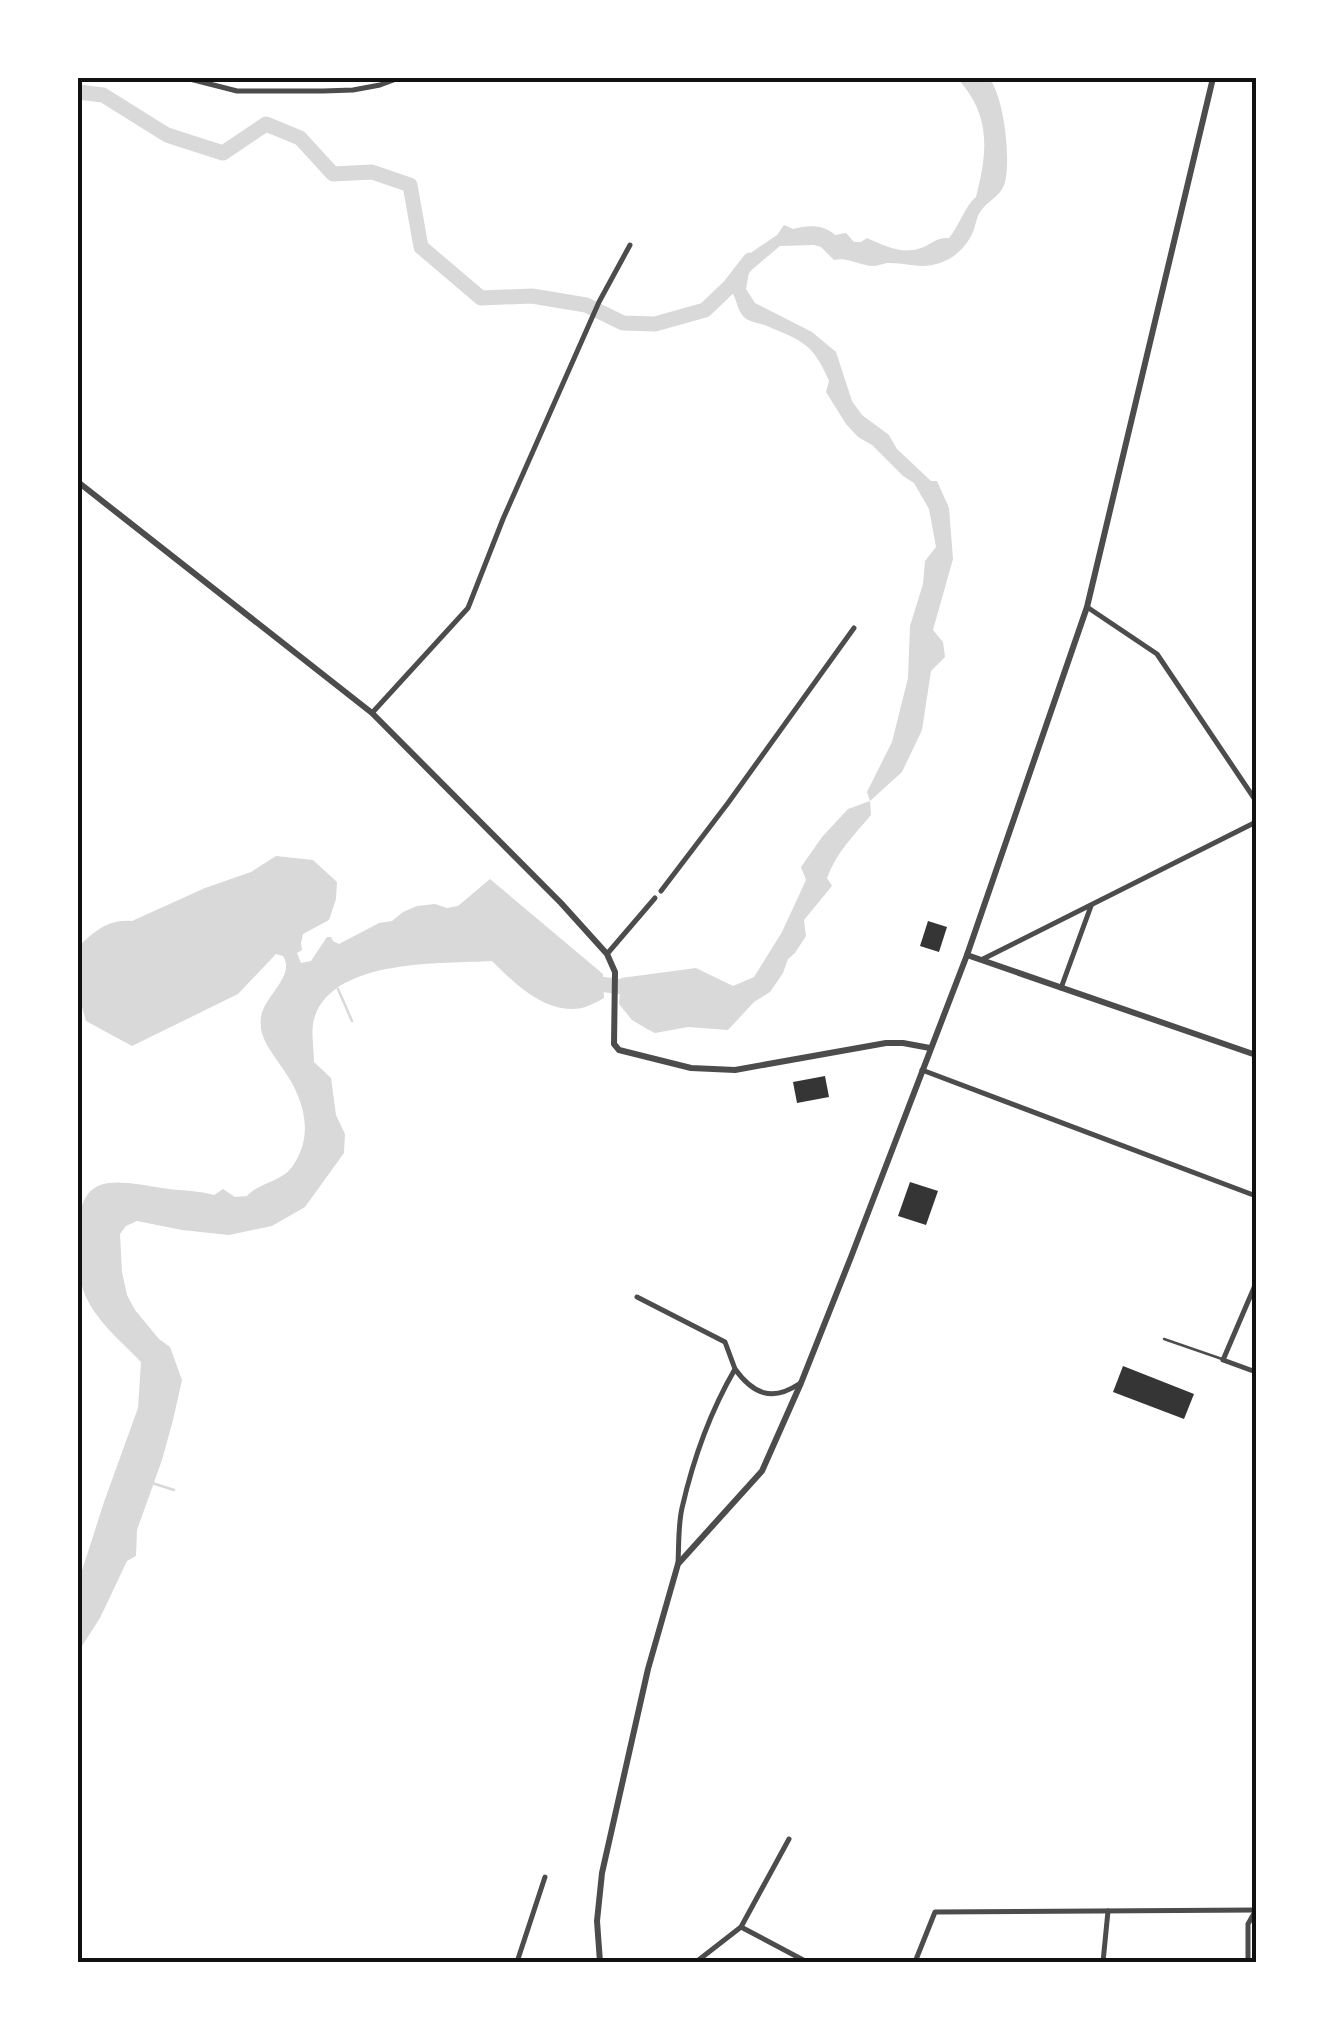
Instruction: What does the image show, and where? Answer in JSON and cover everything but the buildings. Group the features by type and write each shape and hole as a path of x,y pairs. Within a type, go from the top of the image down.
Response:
{"street":[{"path":"186,78 237,91 323,92 353,90 399,78"},
{"path":"678,1564 762,1471 894,1147 967,954 1086,607 1214,78"},
{"path":"372,712 468,608 502,519 599,302 630,245"},
{"path":"78,482 372,712 501,841 607,954 614,972 614,1044 619,1050 713,1071 761,1067 886,1043 930,1048"},
{"path":"1086,607 1157,654 1256,800"},
{"path":"661,890 854,628"},
{"path":"981,960 1256,822"},
{"path":"607,954 655,898"},
{"path":"1062,988 1091,905"},
{"path":"967,954 1256,1055"},
{"path":"921,1070 1256,1196"},
{"path":"1256,1284 1223,1360 1256,1372"},
{"path":"637,1297 725,1342 734,1370 758,1392 787,1392 800,1384"},
{"path":"600,1962 597,1921 602,1874 648,1669 678,1564 681,1512 717,1400 734,1370"},
{"path":"696,1962 741,1927 789,1839"},
{"path":"517,1962 545,1877"},
{"path":"916,1962 935,1912 1256,1910"},
{"path":"1248,1962 1248,1924 1256,1910"},
{"path":"1103,1962 1108,1911"},
{"path":"741,1927 808,1962"}],"lane":[{"path":"1164,1339 1223,1360"}],"shaded area":[{"path":"957,78 989,78 999,99 1005,128 1005,182 979,213 960,251 933,265 872,266 834,260 814,245 780,246 749,272 746,289 755,303 812,332 836,352 852,401 862,415 889,435 897,449 931,481 937,481 949,508 953,559 933,630 943,642 945,657 931,671 922,730 902,772 870,801 867,792 892,742 908,678 910,626 923,584 925,561 936,547 929,509 914,483 846,424 826,392 829,381 812,351 790,336 745,318 731,290 752,252 777,235 784,225 793,229 821,227 835,235 846,233 854,242 867,238 905,250 949,238 976,197 984,148 976,106"},
{"path":"870,801 871,815 835,860 827,878 832,886 804,920 806,936 770,992 754,1002 728,1030 688,1027 655,1033 632,1020 619,1004 621,978 696,968 733,986 754,977 782,932 806,880 801,867 848,809"},
{"path":"276,856 313,860 337,882 329,920 303,934 302,950 297,953 301,963 311,961 327,937 339,944 417,906 458,906 490,879 603,974 604,998 582,1008 556,1007 521,988 492,961 393,968 344,983 327,997 315,1016 312,1033 314,1062 331,1078 336,1115 345,1134 344,1153 305,1207 272,1226 229,1235 137,1221 126,1226 120,1234 127,1295 135,1310 170,1347 182,1380 162,1460 137,1530 136,1556 127,1561 100,1618 78,1652 78,1583 138,1408 141,1362 104,1324 83,1291 78,1237 84,1200 91,1190 113,1183 214,1195 223,1189 235,1197 247,1196 292,1167 304,1142 305,1128 295,1090 261,1031 263,1009 283,979 283,956 276,954 238,994 132,1046 86,1021 78,993 78,947 109,924 132,921 251,872"}],"waterway":[{"path":"78,92 103,95 167,135 223,153 266,124 300,138 333,174 372,172 410,185 421,247 481,298 532,296 586,305 623,323 655,324 705,310 750,260"},
{"path":"583,982 640,989"},
{"path":"338,989 352,1021"},
{"path":"152,1483 174,1490"}]}
